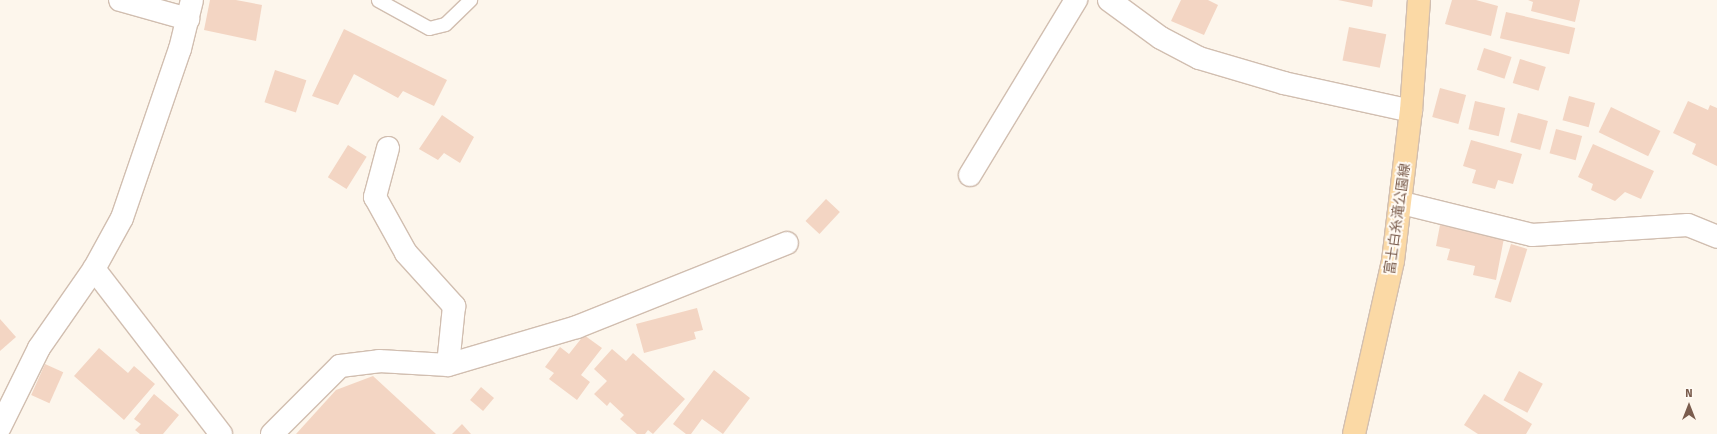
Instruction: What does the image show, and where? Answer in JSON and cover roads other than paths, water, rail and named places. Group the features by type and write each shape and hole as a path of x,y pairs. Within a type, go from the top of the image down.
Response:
{"main road":[{"name":"富士白糸滝公園線","path":"1354,434 1387,293 1402,203 1411,111 1419,0"}],"street":[{"path":"0,427 39,348 94,268 122,218 180,50 190,9 120,0"},
{"path":"970,175 1076,0"},
{"path":"1109,0 1161,38 1199,58 1284,83 1411,111"},
{"path":"388,148 375,198 406,253 454,306 448,365"},
{"path":"1402,203 1532,235 1688,225 1717,237"},
{"path":"272,434 340,366 379,361 448,365 577,327 787,243"},
{"path":"94,268 221,434"}],"lane":[{"path":"378,0 429,28 445,24 470,0"}]}
